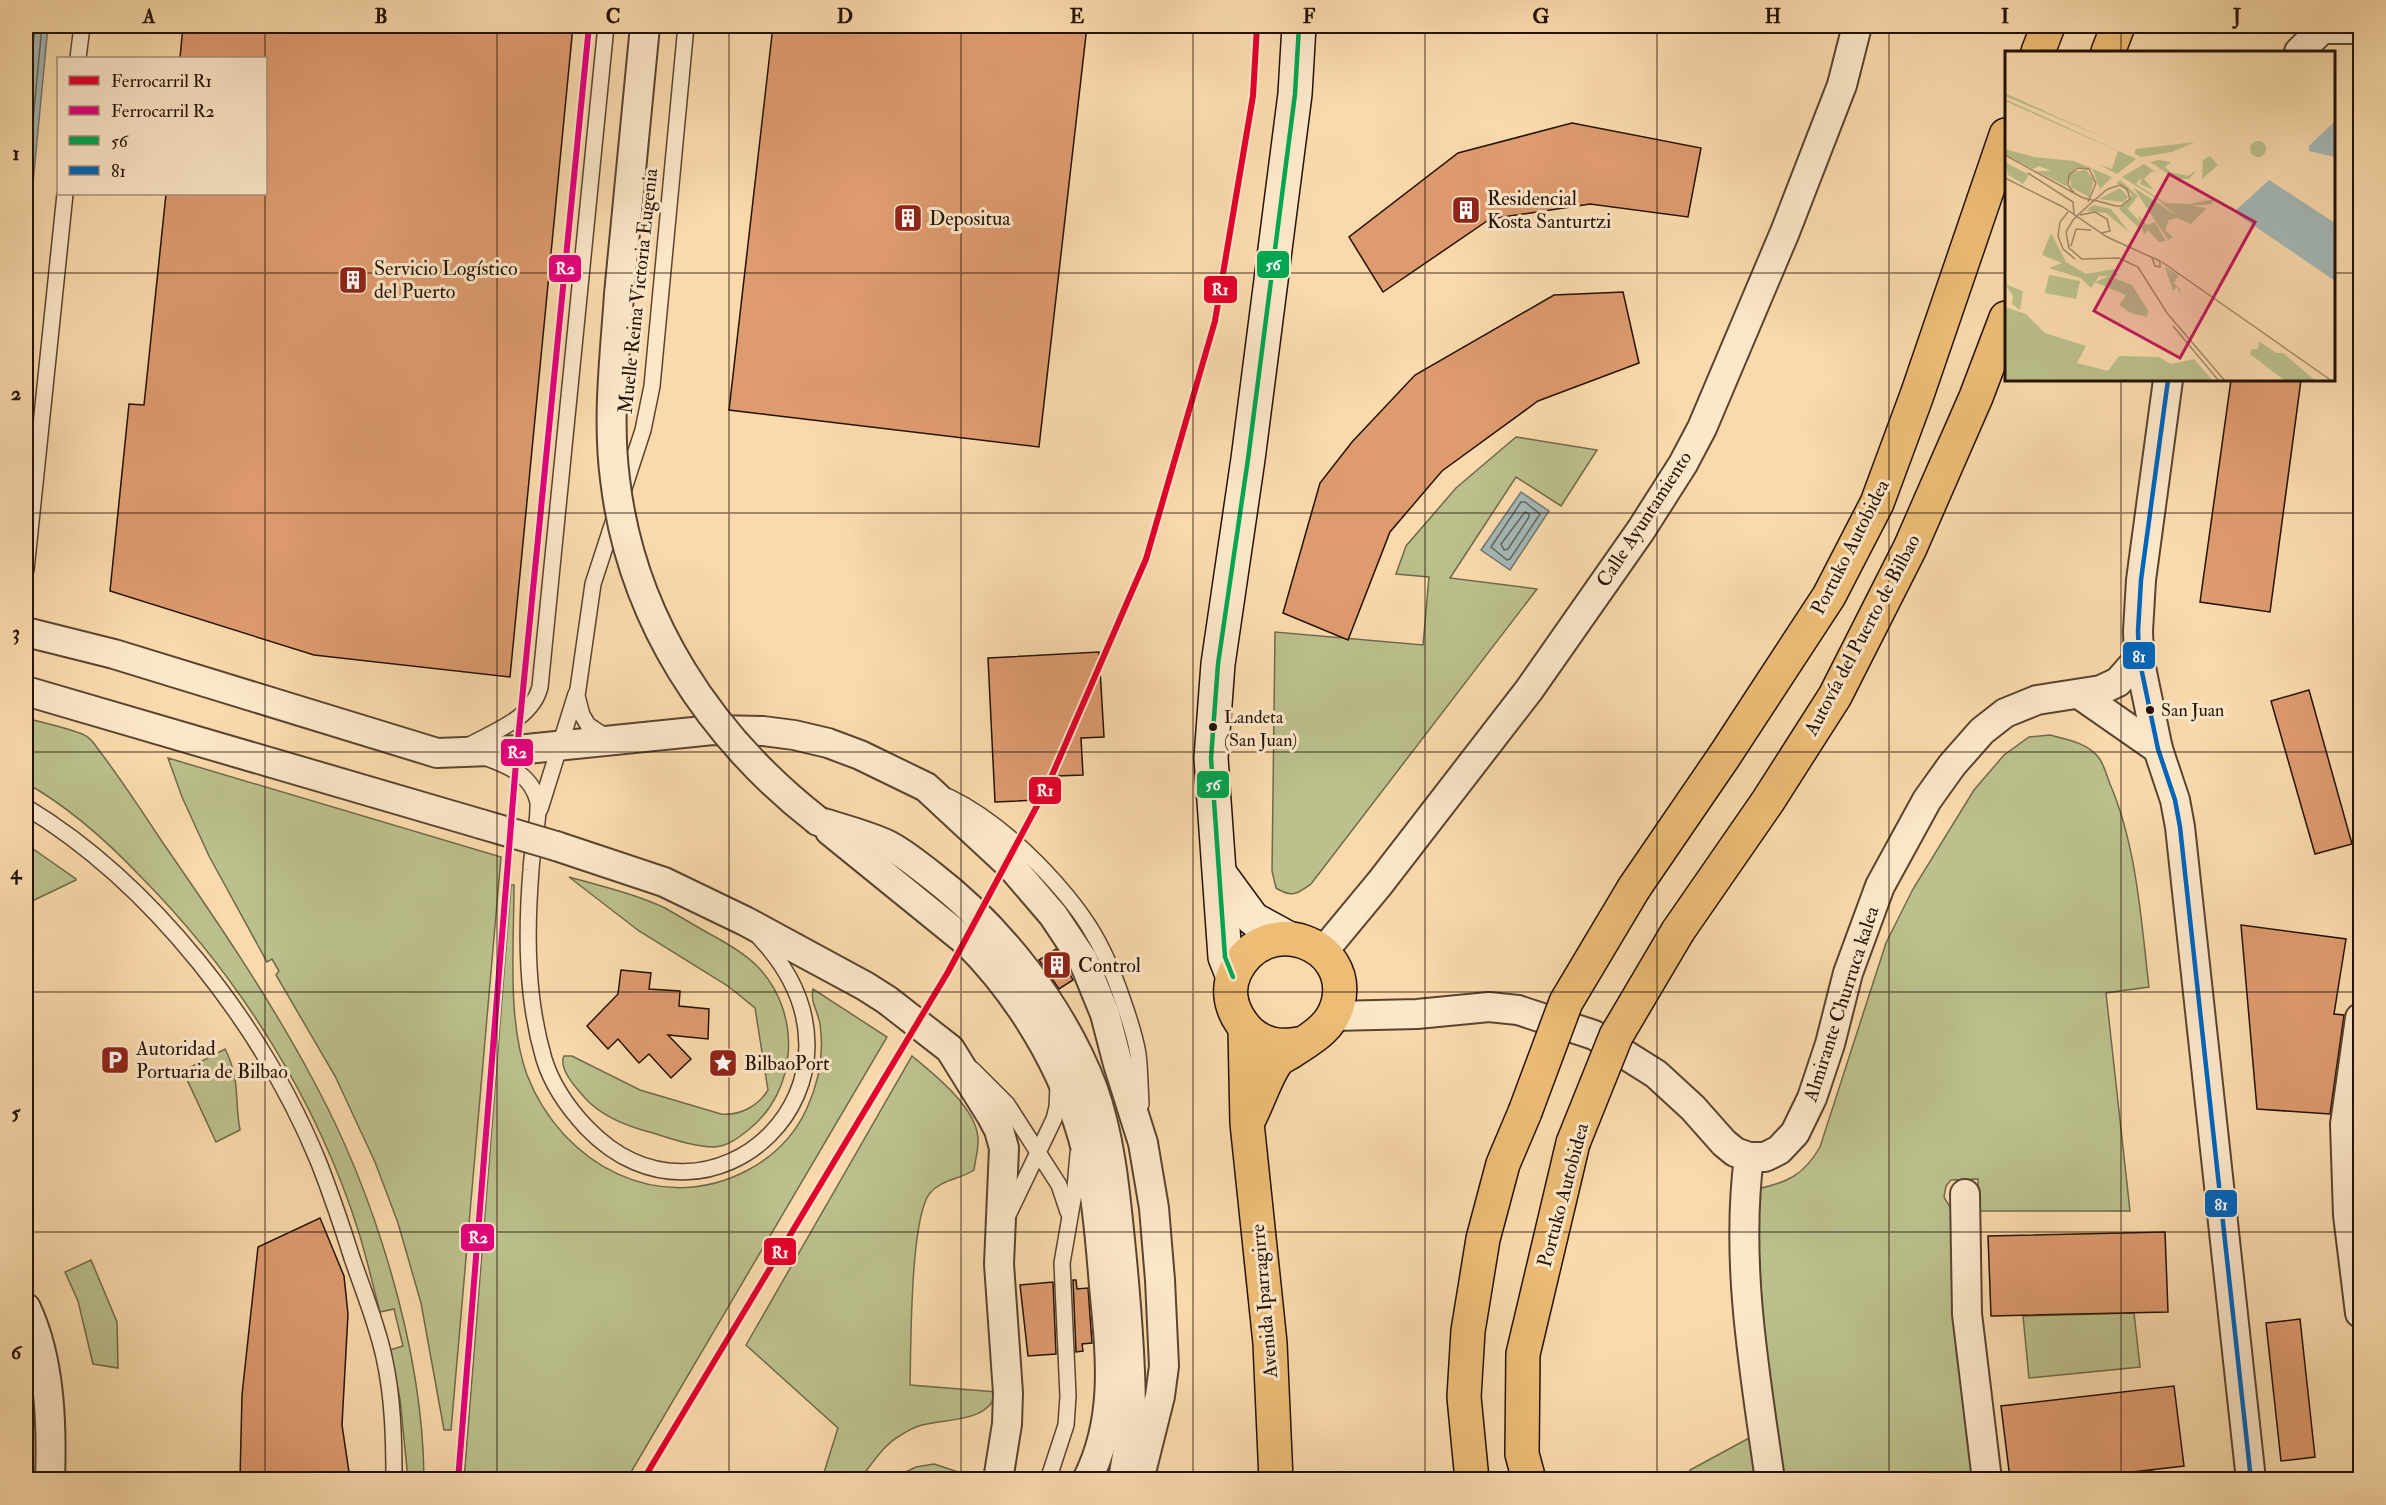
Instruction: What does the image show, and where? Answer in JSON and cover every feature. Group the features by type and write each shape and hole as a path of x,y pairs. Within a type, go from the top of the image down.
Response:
{"highway":[{"path":"2038,51 2048,26"},
{"path":"2108,51 2118,26"},
{"name":"Portuko Autobidea","path":"1472,1479 1464,1397 1468,1331 1483,1239 1503,1164 1566,1002 1634,888 1725,755 1829,596 1877,503 2005,141"},
{"name":"Autovía del Puerto de Bilbao","path":"1678,931 1768,801 1835,696 1910,548 1976,397 2005,323"},
{"name":"Portuko Autobidea","path":"1529,1479 1522,1454 1523,1354 1573,1143 1616,1036 1678,931"},
{"path":"1247,1123 1278,1061 1321,1032 1334,1016 1339,1000 1338,983 1333,966 1322,952 1307,942 1288,938 1270,940 1253,948 1241,961 1233,977 1232,1005 1245,1029 1258,1039 1288,1046 1304,1043"},
{"name":"Avenida Iparragirre","path":"1245,1029 1247,1123 1270,1343 1276,1479"},
{"path":"1270,1343 1295,1479"}],"street":[{"path":"645,26 619,294 611,408 615,479 621,516 641,587 676,662 710,715 751,763 869,865 968,943 997,955 1053,1012 1083,1067 1093,1091 1111,1165 1126,1296 1131,1418 1123,1479"},
{"path":"1233,977 1225,957 1211,758 1218,664 1248,459 1295,94 1299,26"},
{"name":"Calle Ayuntamiento","path":"1322,952 1380,883 1529,690 1641,530 1683,464 1702,428 1785,232 1842,86 1857,26"},
{"path":"2300,51 2322,27 2361,29"},
{"path":"2168,381 2141,580 2139,658 2158,749 2175,800 2181,827 2251,1479"},
{"path":"26,632 114,654 426,750 460,753 713,730 764,731 828,743 860,755 926,787 1032,888 1071,939 1096,988 1143,1143 1154,1208 1164,1366 1160,1396 1139,1479"},
{"name":"Almirante Churruca kalea","path":"1749,1157 1765,1157 1779,1150 1795,1133 1812,1098 1830,1044 1848,973 1880,886 1927,800 1940,783 1982,731 2006,713 2037,700 2102,690 2118,682 2139,658"},
{"path":"26,691 556,846 664,882 745,921 865,986 942,1042 992,1115 1004,1148 999,1264 1008,1393 1007,1424 998,1479"},
{"path":"2079,694 2158,749"},
{"path":"1220,874 1253,919 1288,938"},
{"path":"997,955 1069,1099 1084,1141 1092,1178 1110,1352 1110,1400 1099,1452 1087,1479"},
{"path":"1334,1016 1417,1014 1489,1007 1518,1010 1594,1035 1656,1074 1693,1108 1724,1143 1736,1152 1749,1157 1743,1197 1748,1305 1770,1479"},
{"path":"2361,1018 2345,1124 2348,1215 2361,1313"},
{"path":"1965,1194 1967,1314 1987,1479"},
{"path":"26,1308 38,1344 45,1377 51,1453 50,1479"}],"lane":[{"path":"78,57 82,26"},
{"path":"539,812 536,792 521,774 510,767 460,753 467,746 525,713 534,704 540,687 606,26"},
{"name":"Muelle Reina Victoria Eugenia","path":"624,739 611,739 603,736 588,725 579,706 579,687 593,585 643,430 651,397 686,26"},
{"path":"26,570 64,195"},
{"path":"579,687 539,812 531,869 529,978 538,1040 545,1062 564,1101 596,1137 634,1162 653,1168 691,1171 732,1161 750,1150 780,1124 799,1092 808,1049 802,1005 779,962 745,921"},
{"path":"26,807 81,843 177,934 256,1043 292,1107 318,1162 337,1212 384,1357 394,1428 394,1479"},
{"path":"942,1042 999,1094 1038,1152 1064,1195 1068,1214 1067,1233"},
{"path":"1000,1239 1016,1194 1038,1152 1057,1107 1057,1080 1054,1065"},
{"path":"1048,1479 1066,1425 1068,1396 1062,1279 1078,1165 1076,1127 1069,1099"}],"green space":[{"path":"1516,437 1597,450 1561,506 1516,477 1450,578 1537,589 1311,884 1294,894 1276,888 1272,871 1275,632 1423,645 1429,577 1396,574 1406,546 1456,488"},
{"path":"26,718 81,734 88,737 94,744 240,958 277,1016 311,1076 355,1169 391,1272 415,1377 424,1479 408,1479 400,1399 390,1350 403,1346 394,1309 380,1312 359,1233 342,1184 298,1088 242,998 177,916 102,838 73,814 26,783"},
{"path":"2050,735 2083,745 2101,761 2119,808 2137,884 2149,987 2106,993 2130,1211 1978,1211 1978,1179 1951,1180 1946,1186 1944,1197 1953,1212 1975,1479 1783,1479 1764,1347 1756,1189 1777,1184 1794,1176 1808,1165 1820,1147 1886,943 1913,889 1974,790 2004,755 2029,737"},
{"path":"168,758 501,857 451,1430 444,1430 421,1303 398,1223 375,1162 335,1076 276,975 279,971 272,959 267,962 209,856 182,797"},
{"path":"26,844 76,879 76,880 26,904"},
{"path":"569,877 630,894 665,908 740,952 757,966 772,985 782,1006 787,1028 788,1051 785,1073 777,1095 764,1114 736,1139 720,1146 707,1147 635,1128 599,1111 569,1078 564,1067 564,1056 572,1056 640,1090 721,1114 742,1112 748,1109 768,1090 755,1008 728,986 639,931"},
{"path":"511,885 514,885 514,1006 521,1054 527,1075 543,1107 564,1134 589,1157 618,1174 649,1184 681,1188 715,1183 748,1170 775,1151 790,1136 802,1118 817,1077 821,1056 821,1035 813,989 887,1037 627,1479 464,1479"},
{"path":"225,1049 235,1080 240,1130 216,1142 183,1071"},
{"path":"912,1056 962,1103 975,1126 978,1142 974,1170 935,1188 923,1207 915,1255 910,1385 997,1392 992,1402 976,1414 966,1418 922,1425 895,1439 860,1479 822,1479 838,1428 746,1345"},
{"path":"91,1260 117,1322 118,1368 93,1364 78,1301 65,1272"},
{"path":"2134,1313 2140,1367 2029,1378 2023,1316"},
{"path":"1751,1437 1757,1479 1687,1480 1690,1470"},
{"path":"934,1464 958,1472 966,1479 891,1479 916,1467"},
{"path":"2153,1470 2155,1479 2071,1479"}],"water":[{"path":"26,26 48,26 26,256"},
{"path":"1521,492 1549,511 1510,570 1481,550"}],"building":[{"name":"Servicio Logístico del Puerto","path":"183,26 573,26 510,677 314,655 110,591 129,404 144,405 166,195 267,195 267,57 180,57"},
{"name":"Depositua","path":"773,26 1087,26 1039,447 729,410"},
{"name":"Residencial Kosta Santurtzi","path":"1572,123 1701,148 1688,217 1590,204 1490,219 1383,292 1349,237 1458,153"},
{"path":"1623,292 1639,363 1538,401 1442,471 1390,532 1348,640 1283,613 1320,483 1352,442 1415,375 1554,295"},
{"path":"2231,381 2301,381 2270,612 2200,602"},
{"path":"1099,652 1104,737 1081,738 1083,775 1057,776 1059,799 995,802 988,658"},
{"path":"2309,690 2352,844 2315,854 2271,701"},
{"path":"2241,925 2346,939 2334,1014 2344,1015 2330,1114 2257,1109"},
{"path":"1056,949 1073,980 1059,989 1039,960"},
{"path":"621,970 651,973 649,989 680,991 679,1006 709,1009 708,1039 668,1035 691,1059 671,1078 649,1054 639,1063 618,1039 608,1049 587,1026 618,994"},
{"path":"320,1218 344,1276 348,1314 342,1425 350,1479 240,1479 242,1395 258,1247"},
{"path":"2165,1232 2168,1312 1991,1316 1988,1236"},
{"path":"1073,1280 1076,1280 1077,1289 1088,1288 1092,1343 1082,1344 1083,1351 1076,1352"},
{"path":"1053,1282 1056,1354 1028,1356 1020,1285"},
{"path":"2300,1319 2315,1457 2281,1461 2266,1323"},
{"path":"2174,1386 2184,1466 2071,1479 2010,1479 2001,1406"}],"rail line":[{"name":"R2","path":"458,1480 517,750 589,26"},
{"name":"R1","path":"643,1480 948,972 1046,789 1146,559 1215,321 1253,96 1257,26"}],"transit line":[{"name":"56","path":"1233,977 1225,957 1211,758 1218,664 1248,459 1295,94 1299,26"},
{"name":"81","path":"2168,381 2141,580 2139,658 2158,749 2175,800 2180,827 2251,1480"}],"place":[{"name":"Residencial Kosta Santurtzi","path":"1466,210"},
{"name":"Depositua","path":"908,218"},
{"name":"Servicio Logístico del Puerto","path":"353,280"},
{"name":"San Juan","path":"2150,710"},
{"name":"Landeta (San Juan)","path":"1213,727"},
{"name":"Control","path":"1057,965"},
{"name":"Autoridad Portuaria de Bilbao","path":"115,1060"},
{"name":"BilbaoPort","path":"723,1063"}]}
